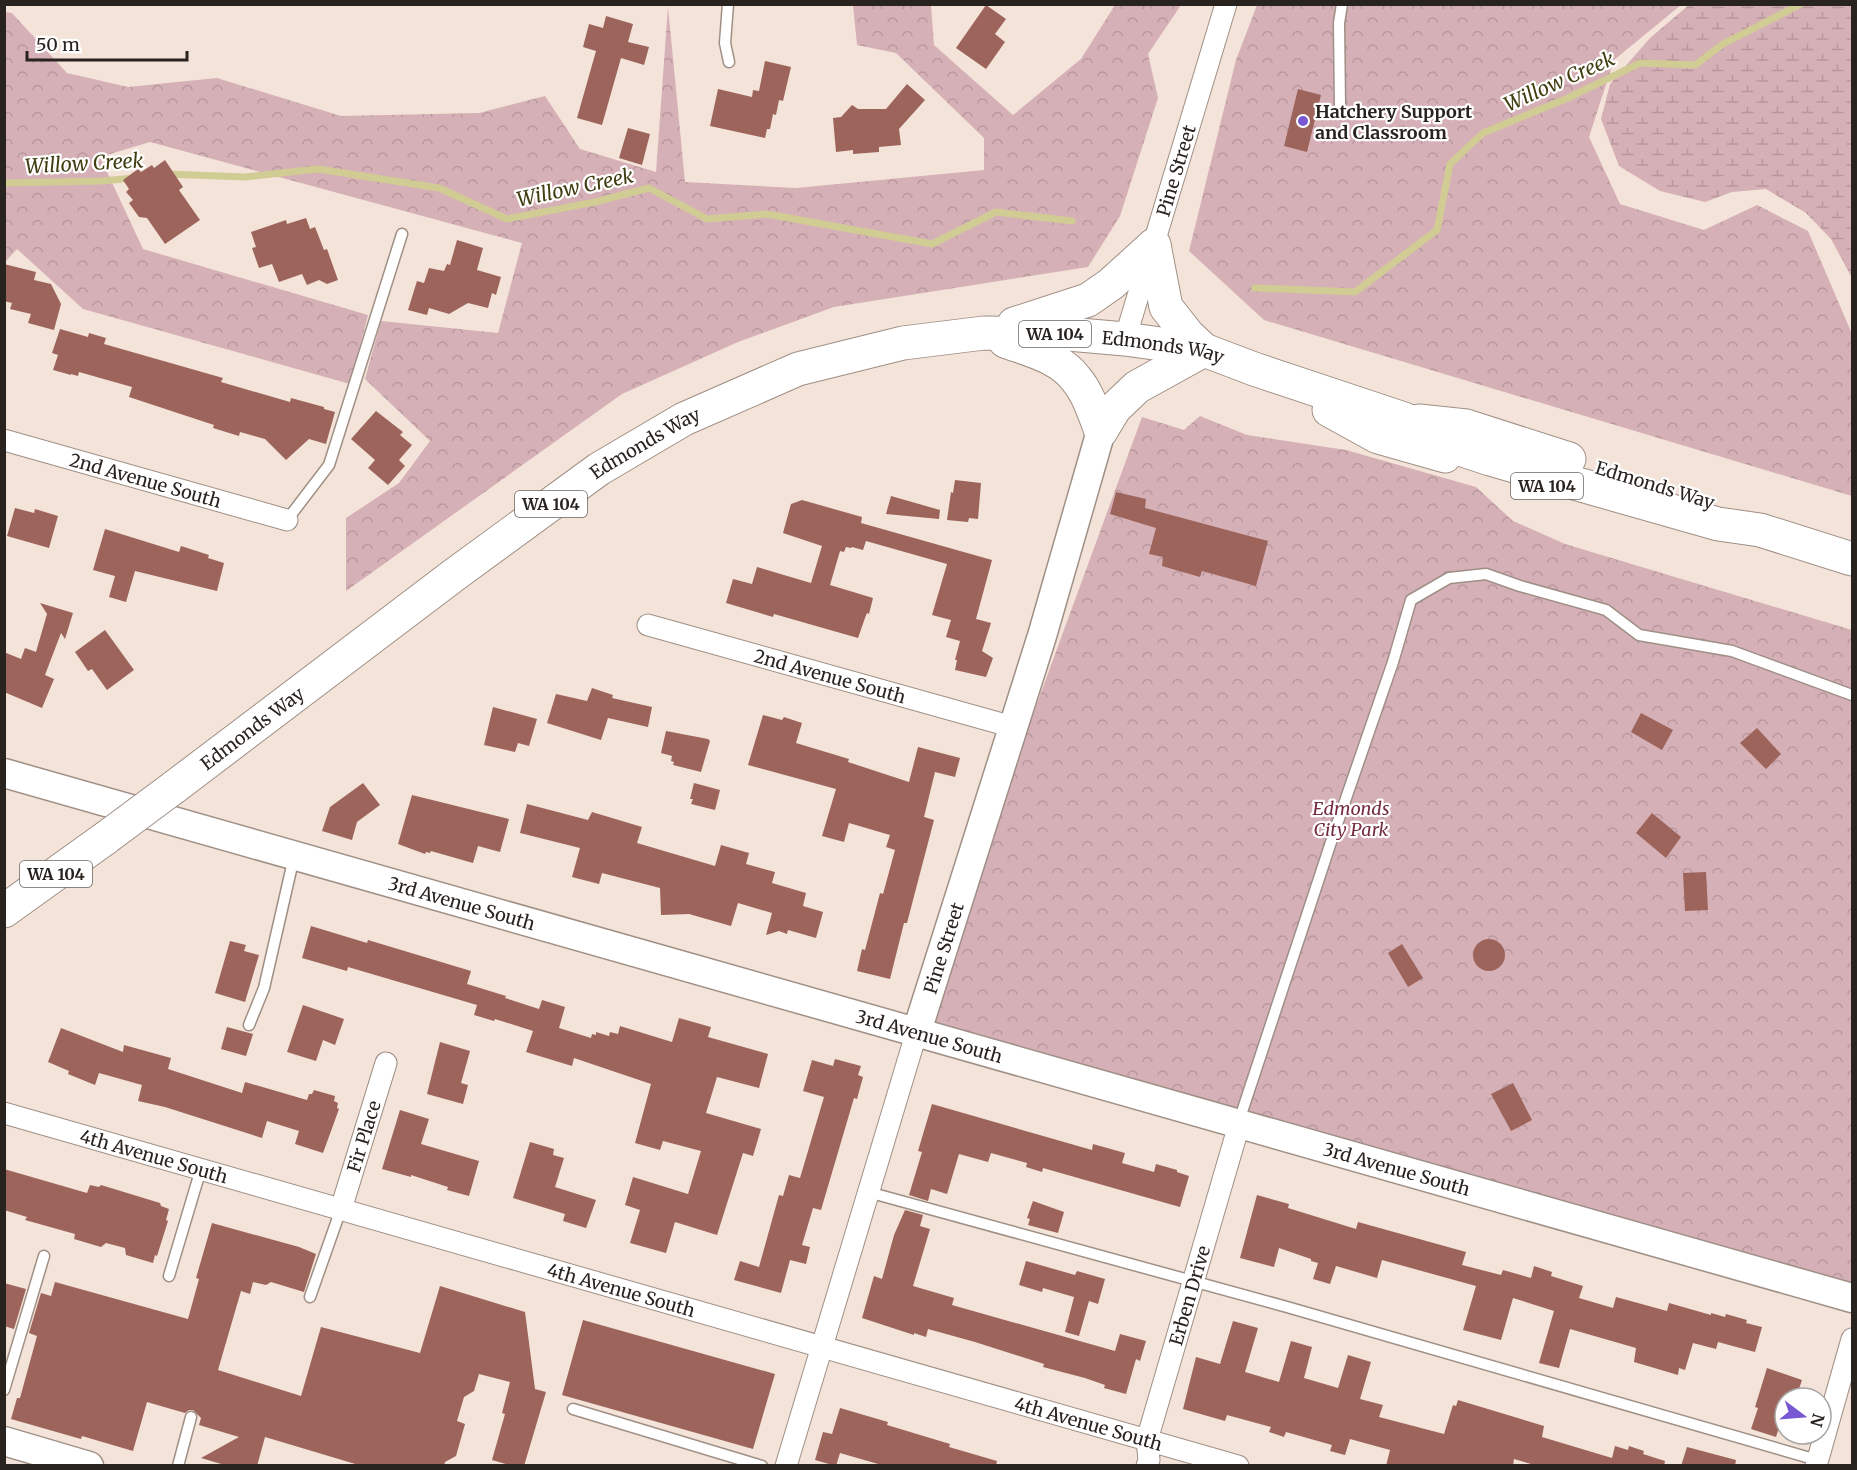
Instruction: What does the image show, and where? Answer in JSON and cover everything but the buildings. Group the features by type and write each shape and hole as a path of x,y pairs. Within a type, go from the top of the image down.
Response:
{"main road":[{"path":"984,333 1088,300 1111,284 1154,245"},
{"path":"1101,430 1115,408 1137,387 1204,350 1188,335 1166,307 1154,245"},
{"path":"984,333 1053,359 1076,378 1088,398 1101,430"},
{"name":"Edmonds Way","path":"4,911 173,788 454,575 599,469 684,419 798,369 903,343 984,333 1068,334 1204,350 1404,419 1466,426 1718,504 1760,530 1852,560"},
{"name":"WA 104","path":"1254,369 1378,437 1852,576"}],"street":[{"name":"Pine Street","path":"1125,339 1226,4"},
{"name":"Pine Street","path":"786,1466 917,1031 1042,636 1101,430"},
{"name":"2nd Avenue South","path":"4,440 287,520"},
{"name":"2nd Avenue South","path":"648,626 1013,727"},
{"name":"3rd Avenue South","path":"4,773 294,857 917,1031 1239,1125 1852,1296"},
{"name":"Fir Place","path":"341,1209 386,1063"},
{"name":"4th Avenue South","path":"4,1113 1238,1466"},
{"name":"Erben Drive","path":"1147,1466 1149,1460 1147,1440 1239,1125"},
{"path":"1817,1462 1852,1339"},
{"path":"4,1442 54,1461 89,1466"}],"lane":[{"path":"728,4 725,43 729,62"},
{"path":"1340,107 1339,23 1342,4"},
{"path":"287,520 329,465 402,234"},
{"path":"1239,1125 1334,833 1393,662 1411,600 1449,578 1486,574 1606,610 1639,635 1732,651 1852,695"},
{"path":"249,1025 264,988 294,857"},
{"path":"169,1276 201,1169"},
{"path":"868,1192 1193,1281 1817,1462"},
{"path":"310,1298 341,1209"},
{"path":"4,1390 44,1256"},
{"path":"573,1409 762,1466"},
{"path":"178,1466 191,1417"}],"green space":[{"path":"1690,4 1852,5 1852,278 1831,239 1806,213 1766,189 1732,192 1705,202 1660,191 1619,166 1601,119 1610,84 1650,38"},
{"path":"853,5 931,5 934,45 1013,115 1081,59 1115,5 1181,5 1148,54 1158,98 1120,216 1088,267 834,307 738,342 622,394 346,591 346,518 399,483 430,441 365,379 381,321 498,333 522,243 150,142 100,157 143,249 368,315 350,384 83,309 17,249 5,262 5,12 12,13 67,73 128,87 217,78 341,116 479,113 545,96 580,149 656,172 668,7 685,182 796,188 984,170 984,138 896,53 857,45"},
{"path":"1257,5 1681,5 1614,60 1589,137 1620,204 1704,230 1757,205 1808,231 1852,334 1852,496 1264,320 1189,251 1236,60"},
{"name":"Edmonds City Park","path":"1200,416 1247,435 1346,450 1476,487 1513,521 1565,544 1852,630 1852,1291 917,1031 1142,417 1184,430"}],"waterway":[{"name":"Willow Creek","path":"1255,288 1355,292 1437,230 1450,164 1483,133 1568,98 1640,63 1695,65 1723,44 1801,4"},
{"name":"Willow Creek","path":"166,174 245,177 318,169 439,188 507,219 595,202 649,188 707,219 767,214 932,244 996,212 1072,221"},
{"name":"Willow Creek","path":"4,183 134,178"}],"place":[{"name":"Hatchery Support and Classroom","path":"1303,121"}]}
